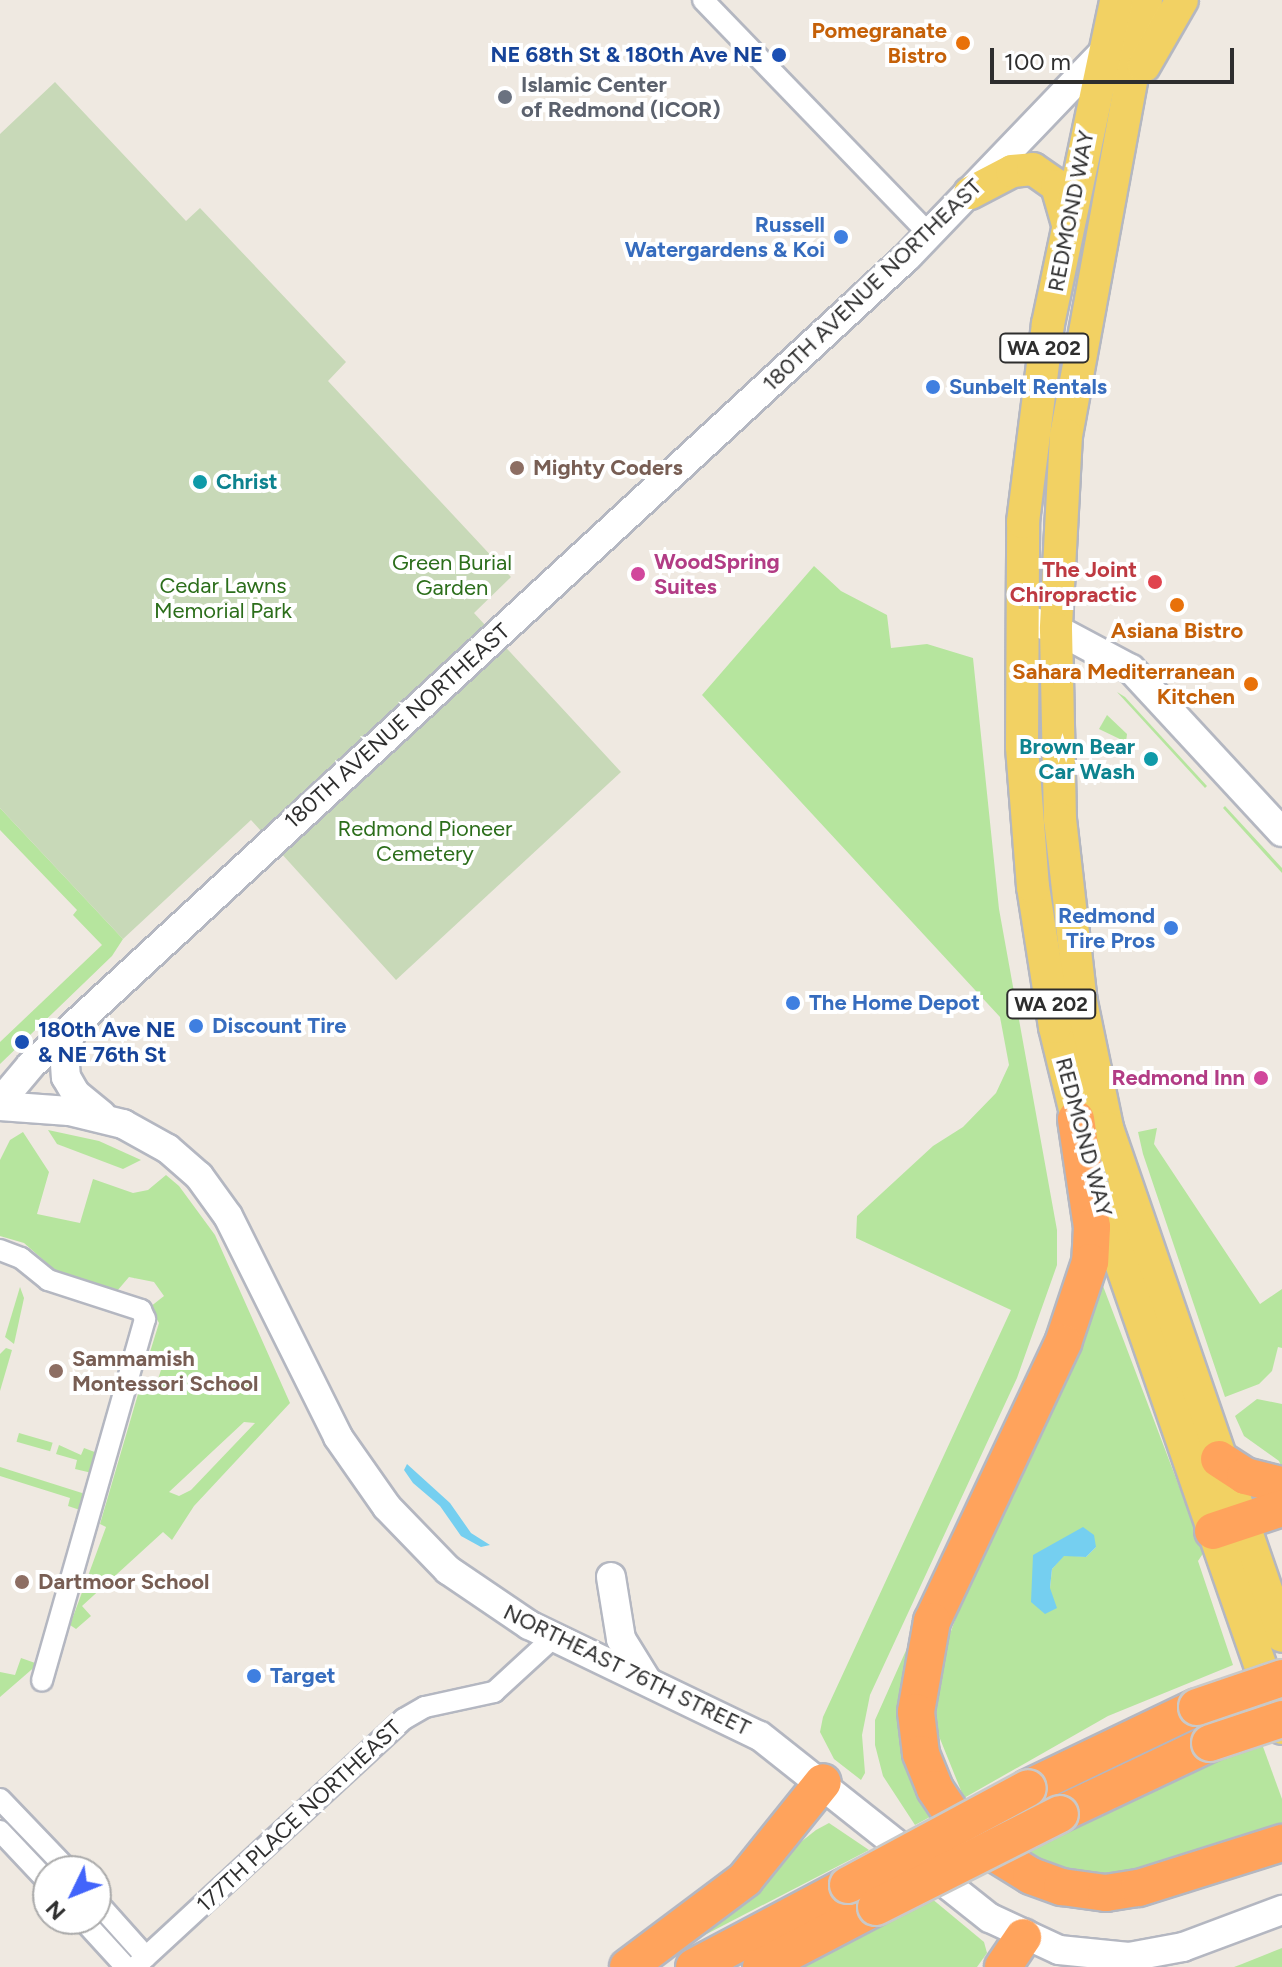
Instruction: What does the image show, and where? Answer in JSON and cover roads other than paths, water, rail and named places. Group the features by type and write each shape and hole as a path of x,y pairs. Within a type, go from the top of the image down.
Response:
{"highway":[{"path":"1076,1119 1092,1227 1090,1262 1063,1343 932,1621 916,1712 921,1754 935,1789 955,1819 989,1850 1062,1887 1106,1893 1139,1888 1274,1846"},
{"path":"1219,1459 1245,1476 1282,1485"},
{"path":"1227,1527 1282,1508"},
{"path":"694,1967 1028,1788 1197,1707 1282,1678"},
{"path":"761,1967 1060,1814 1210,1743 1282,1719"},
{"path":"628,1967 745,1879 823,1782"},
{"path":"1003,1967 1023,1937"}],"main road":[{"path":"1124,104 1137,91 1148,56 1182,0"},
{"name":"REDMOND WAY","path":"1142,2 1066,435 1056,629 1061,834 1093,1062 1124,1186 1219,1459 1227,1527 1282,1728"},
{"name":"REDMOND WAY","path":"1142,2 1106,50 1031,429 1022,618 1022,746 1033,887 1076,1119 1115,1252 1227,1527 1282,1636"},
{"path":"970,193 1012,171 1043,173 1063,196 1068,233"}],"street":[{"path":"703,0 927,232"},
{"name":"180TH AVENUE NORTHEAST","path":"0,1104 76,1022 907,257 927,232 970,193 1106,50"},
{"path":"1022,618 1056,629 1131,669 1282,832"},
{"path":"76,1022 64,1050 66,1077 76,1094 106,1118"},
{"name":"NORTHEAST 76TH STREET","path":"0,1104 106,1118 168,1149 215,1196 330,1424 396,1519 476,1592 553,1638 745,1727 823,1782 974,1907 1023,1937 1079,1954 1143,1955 1183,1947 1282,1910"},
{"path":"0,1250 21,1258 48,1280 141,1310 145,1319 42,1681"},
{"path":"611,1577 621,1639 648,1682"},
{"name":"177TH PLACE NORTHEAST","path":"140,1962 404,1719 425,1707 494,1692 553,1638"},
{"path":"0,1799 54,1855"},
{"path":"0,1831 32,1865"},
{"path":"112,1923 140,1962"},
{"path":"97,1935 126,1967"}],"water":[{"path":"407,1464 450,1503 471,1533 490,1545 481,1547 461,1536 440,1506 413,1483 404,1470"},
{"path":"1083,1527 1094,1535 1096,1547 1086,1557 1064,1556 1052,1569 1050,1588 1057,1608 1045,1614 1031,1602 1033,1555"}],"place":[{"name":"Pomegranate Bistro","path":"963,43"},
{"name":"NE 68th St & 180th Ave NE","path":"779,55"},
{"name":"Islamic Center of Redmond (ICOR)","path":"505,97"},
{"name":"Russell Watergardens & Koi","path":"841,237"},
{"name":"Sunbelt Rentals","path":"933,387"},
{"name":"Mighty Coders","path":"517,468"},
{"name":"Christ","path":"200,482"},
{"name":"WoodSpring Suites","path":"638,574"},
{"name":"The Joint Chiropractic","path":"1155,582"},
{"name":"Asiana Bistro","path":"1177,605"},
{"name":"Sahara Mediterranean Kitchen","path":"1251,684"},
{"name":"Brown Bear Car Wash","path":"1151,759"},
{"name":"Redmond Tire Pros","path":"1171,928"},
{"name":"The Home Depot","path":"793,1003"},
{"name":"Discount Tire","path":"196,1026"},
{"name":"180th Ave NE & NE 76th St","path":"22,1042"},
{"name":"Redmond Inn","path":"1261,1078"},
{"name":"Sammamish Montessori School","path":"56,1371"},
{"name":"Dartmoor School","path":"22,1582"},
{"name":"Target","path":"254,1676"}],"park label":[{"name":"Green Burial Garden","path":"452,574"},
{"name":"Cedar Lawns Memorial Park","path":"223,598"},
{"name":"Redmond Pioneer Cemetery","path":"425,840"}]}
